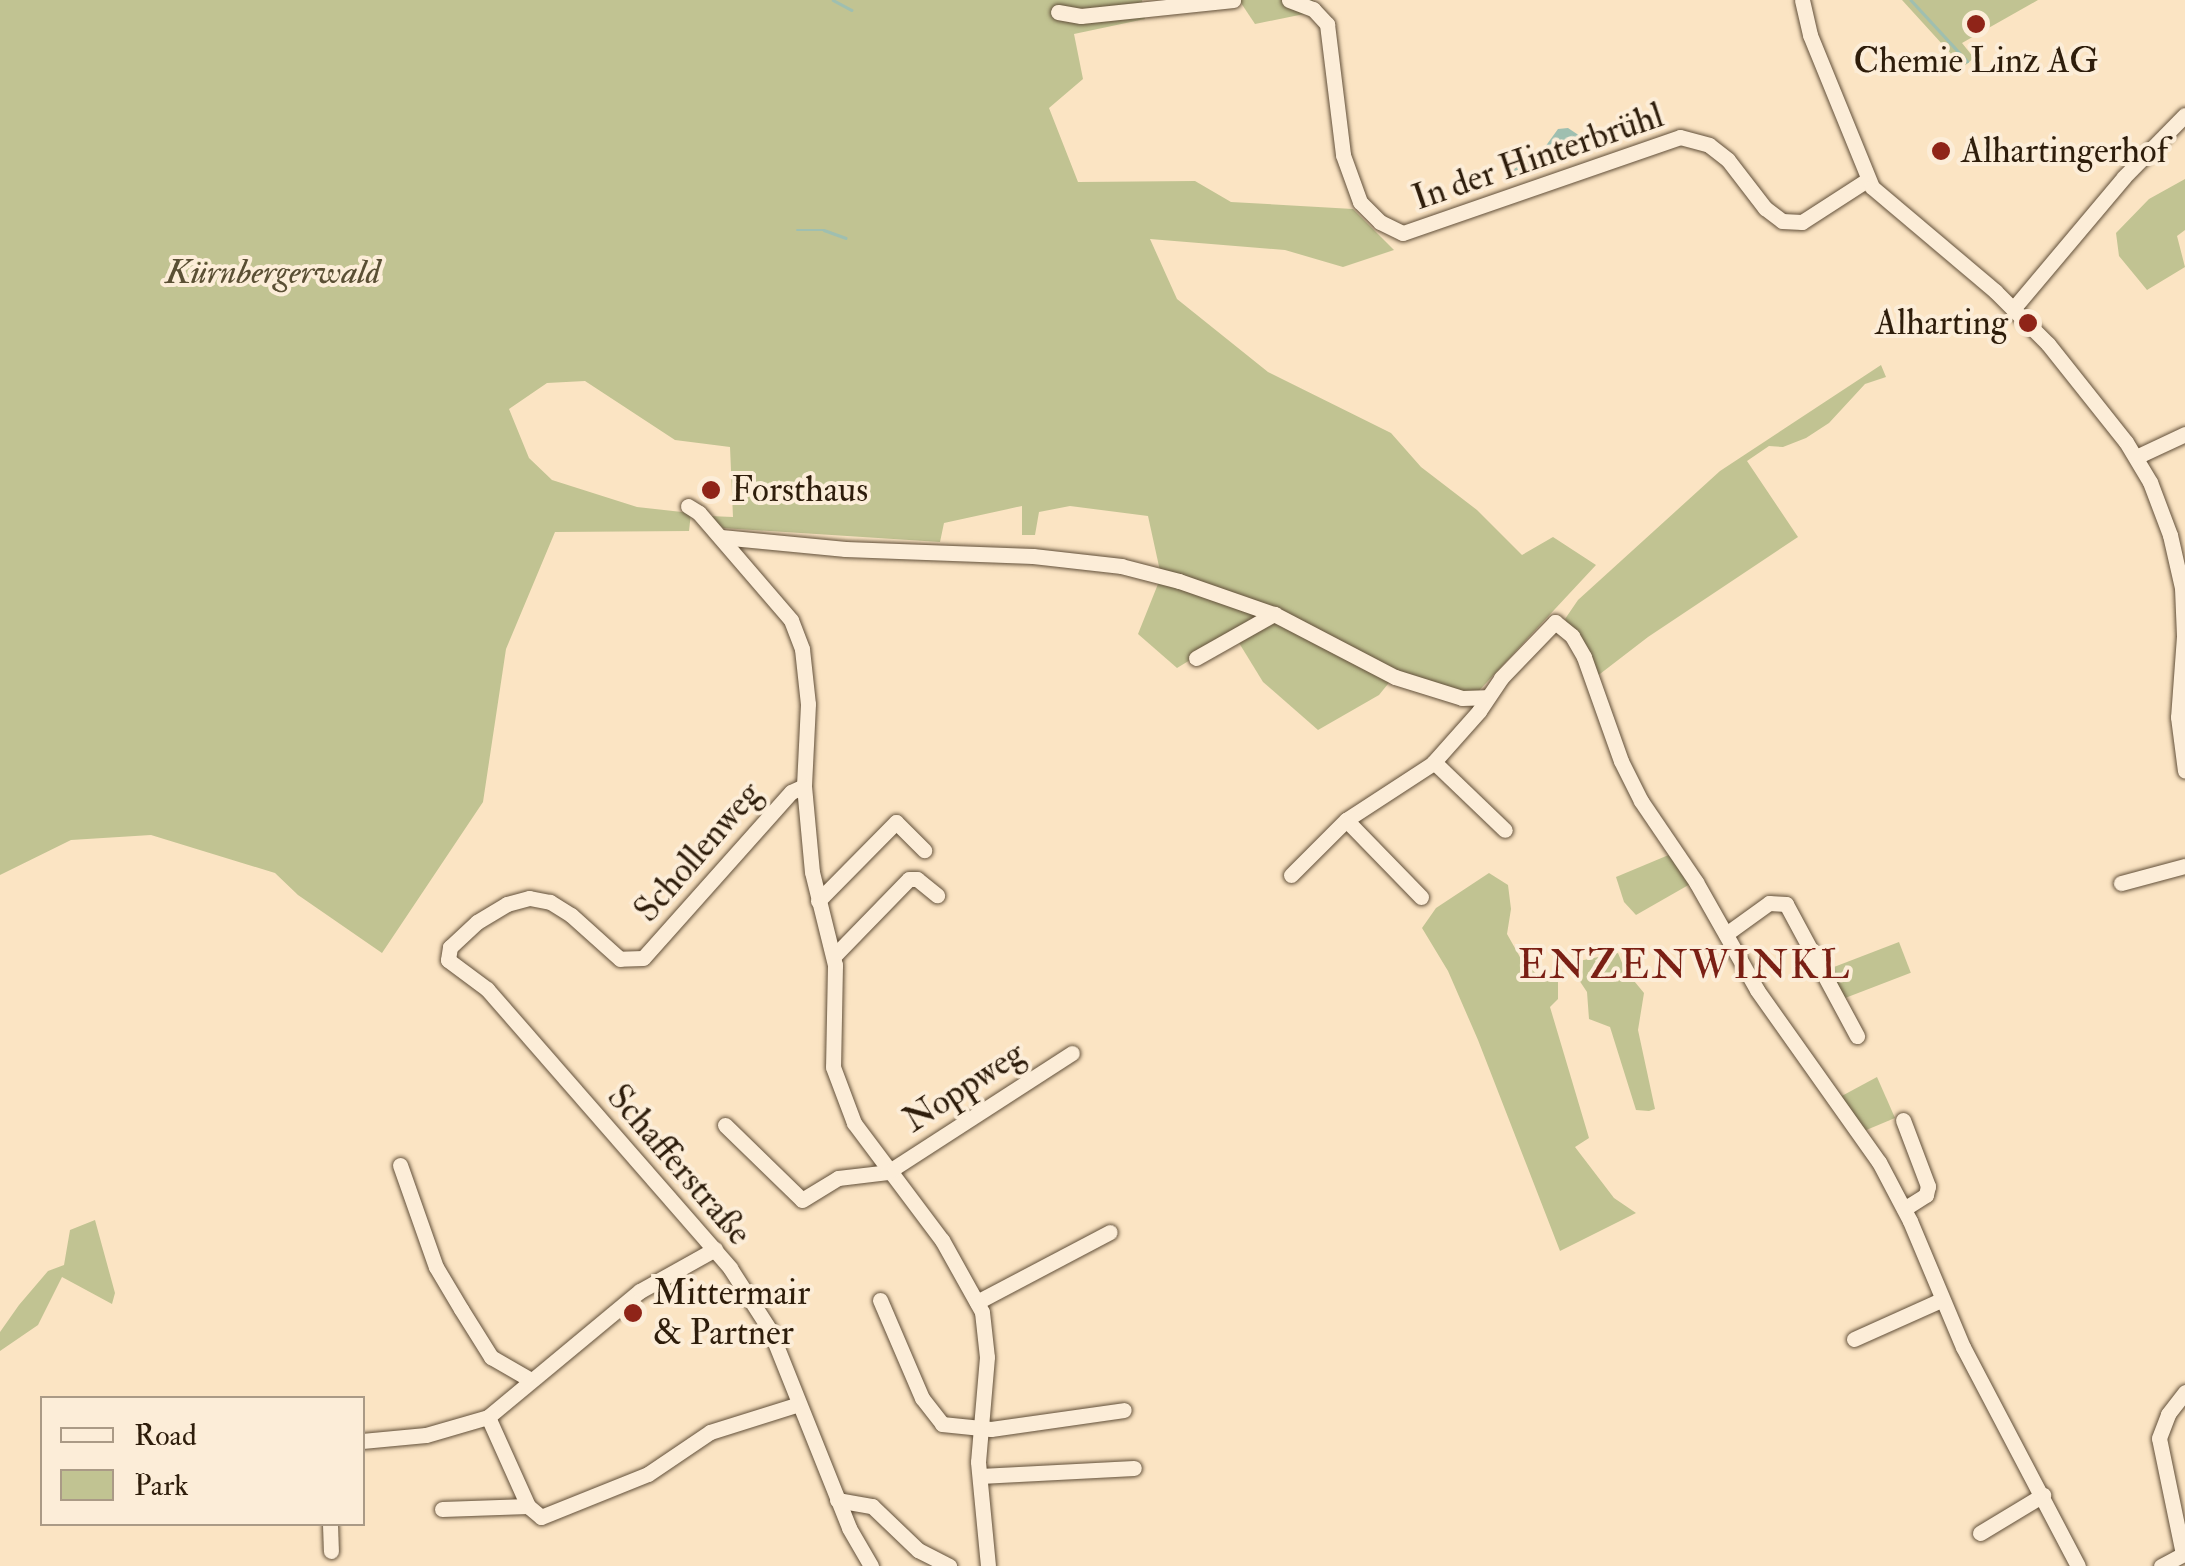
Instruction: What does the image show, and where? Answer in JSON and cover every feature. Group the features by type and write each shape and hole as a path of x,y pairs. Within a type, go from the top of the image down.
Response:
{"street":[{"path":"1058,12 1081,16 1233,0"},
{"name":"In der Hinterbrühl","path":"1288,0 1313,9 1328,24 1343,155 1360,202 1380,222 1404,234 1680,138 1709,145 1728,160 1765,208 1791,224 1802,222 1868,180"},
{"path":"1802,0 1810,35 1868,180 1892,208 2013,308 2048,344 2136,457 2180,533 2184,605 2178,717 2185,772"},
{"path":"2013,308 2124,177 2185,116"},
{"path":"2136,457 2185,434"},
{"path":"688,506 721,537 791,620 802,649 808,704 804,786 818,901 834,956 834,1067 854,1123 942,1240 977,1302 985,1325 987,1357 980,1476 988,1566"},
{"path":"721,537 845,549 1076,560 1179,580 1274,614 1394,677 1462,698 1485,697"},
{"path":"1196,658 1274,614"},
{"path":"1290,875 1346,820 1434,762 1479,712 1485,697 1555,622 1572,636 1641,801 1757,990 1862,1136 1904,1209 1942,1300 2078,1566"},
{"path":"1434,762 1505,830"},
{"name":"Schollenweg","path":"448,960 450,947 476,922 507,904 529,898 550,902 571,914 620,959 642,958 791,792 804,786"},
{"path":"1346,820 1421,897"},
{"path":"818,901 896,822 924,850"},
{"path":"2121,883 2185,866"},
{"path":"834,956 910,879 917,879 937,895"},
{"path":"1726,934 1768,903 1786,904 1857,1036"},
{"name":"Schafferstraße","path":"448,960 487,989 715,1250 764,1320 837,1500 871,1566"},
{"name":"Noppweg","path":"888,1172 1072,1054"},
{"path":"1902,1120 1928,1186 1926,1195 1904,1209"},
{"path":"725,1125 802,1200 838,1178 888,1172"},
{"path":"400,1165 436,1267 461,1309 491,1356 531,1380"},
{"path":"977,1302 1110,1232"},
{"path":"365,1441 426,1435 488,1417 640,1291 715,1250"},
{"path":"880,1300 922,1398 936,1419 948,1426 980,1429 1124,1410"},
{"path":"1854,1338 1942,1300"},
{"path":"2160,1566 2184,1554 2158,1438 2168,1414 2185,1392"},
{"path":"488,1417 528,1506 541,1518 648,1474 710,1432 799,1404"},
{"path":"980,1476 1134,1468"},
{"path":"1980,1532 2042,1495"},
{"path":"837,1500 872,1506 918,1550 949,1566"},
{"path":"442,1509 528,1506"},
{"path":"330,1526 331,1551"}],"green space":[{"name":"Kürnbergerwald","path":"0,0 1142,0 1145,19 1074,34 1083,79 1049,108 1078,182 1195,181 1231,202 1353,209 1394,250 1343,267 1285,250 1150,239 1177,299 1268,372 1391,433 1421,467 1477,510 1522,555 1553,537 1596,565 1474,696 1394,671 1160,571 1148,516 1070,506 1039,512 1035,535 1022,535 1022,506 944,523 940,542 723,528 709,516 733,517 730,447 675,440 585,381 547,383 509,409 529,458 552,480 637,507 691,513 689,531 555,532 506,649 483,802 382,953 298,895 275,873 151,835 71,840 0,875"},
{"path":"1239,0 1313,0 1314,12 1255,24"},
{"path":"1902,0 2038,0 1962,43 1974,58 1963,67"},
{"path":"2185,179 2185,230 2177,236 2185,267 2147,290 2119,256 2116,233 2149,199"},
{"path":"1881,365 1886,377 1865,384 1829,423 1783,447 1769,446 1747,461 1798,537 1648,637 1596,677 1565,619 1578,600 1720,471"},
{"path":"1160,579 1264,615 1177,668 1138,634"},
{"path":"1273,617 1392,679 1379,695 1318,730 1263,682 1236,638"},
{"path":"1671,854 1692,883 1636,915 1624,902 1616,877"},
{"path":"1489,873 1508,885 1511,909 1507,934 1520,957 1536,974 1543,969 1558,978 1558,999 1550,1007 1589,1138 1575,1147 1614,1198 1636,1213 1560,1251 1478,1040 1448,971 1422,928 1436,908"},
{"path":"1899,942 1911,973 1838,1001 1826,970"},
{"path":"1618,953 1625,970 1644,993 1638,1030 1655,1109 1649,1111 1636,1110 1610,1027 1589,1019 1587,992 1575,974 1579,961"},
{"path":"1877,1077 1895,1118 1864,1131 1838,1098"},
{"path":"95,1220 115,1293 112,1304 62,1277 38,1325 0,1351 0,1332 19,1305 48,1271 64,1265 70,1230"}],"shaded area":[{"path":"1568,128 1580,136 1577,146 1544,164 1510,172 1545,147 1558,129"}],"waterway":[{"path":"833,0 852,10"},
{"path":"1911,0 1967,61"},
{"path":"797,230 824,230 846,238"}],"place":[{"name":"Chemie Linz AG","path":"1976,24"},
{"name":"Alhartingerhof","path":"1941,151"},
{"name":"Alharting","path":"2028,323"},
{"name":"Forsthaus","path":"711,490"},
{"name":"Mittermair & Partner","path":"633,1313"}],"district":[{"name":"ENZENWINKL","path":"1685,966"}]}
